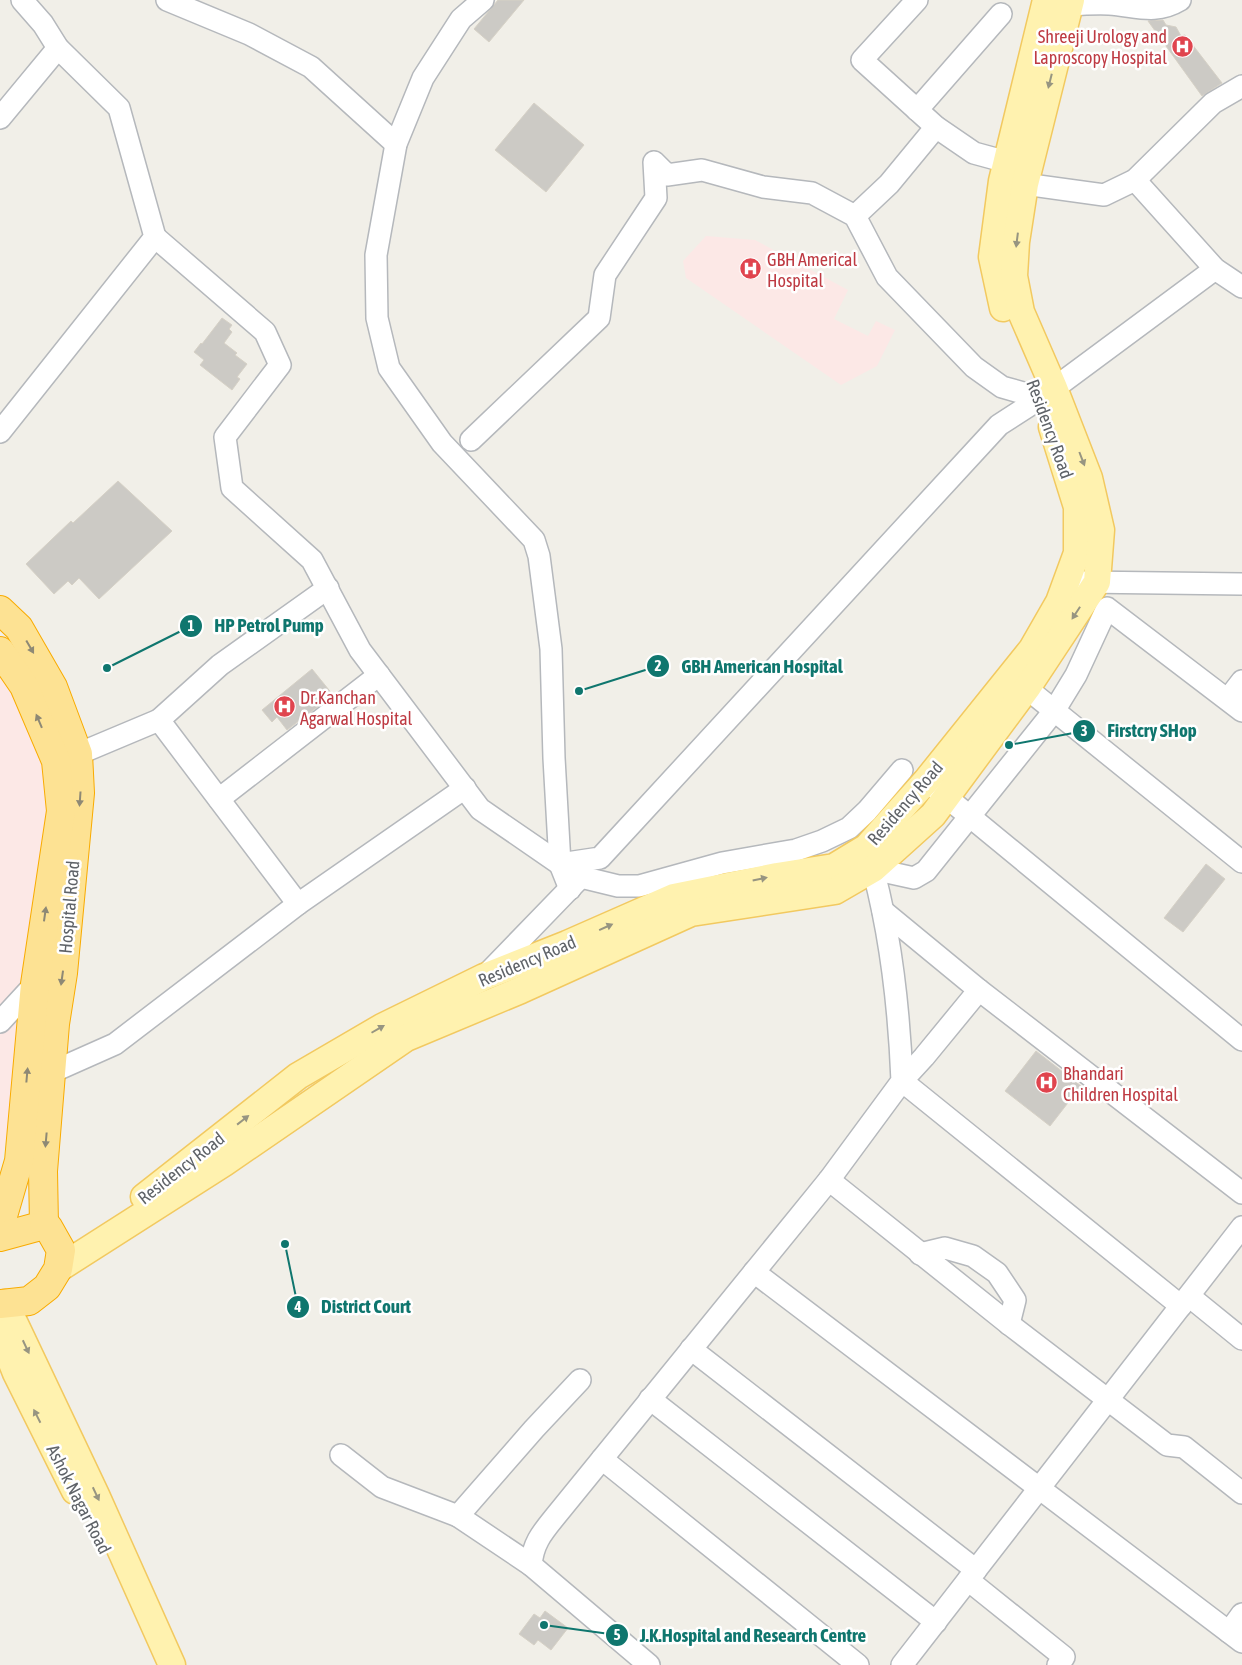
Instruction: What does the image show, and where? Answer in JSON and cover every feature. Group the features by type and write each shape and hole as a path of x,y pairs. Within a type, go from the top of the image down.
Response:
{"highway":[{"name":"Hospital Road","path":"0,610 19,628 53,687 67,758 80,793 63,973 55,1024 43,1171 44,1225"},
{"path":"0,651 24,686 67,758 35,984 19,1161 0,1226"},
{"path":"0,1237 44,1225 48,1228 60,1260 47,1287 29,1301 3,1303"}],"main road":[{"name":"Residency Road","path":"60,1260 298,1076 382,1027 484,978 674,897 777,876 834,867 870,858 936,789 1019,682 1032,649 1059,602 1077,553 1077,507 1055,434 1048,393 1007,326 992,257 1011,176 1058,3"},
{"path":"1019,682 1096,582 1101,530 1089,478 1048,393"},
{"path":"60,1260 224,1163 406,1038 486,1005 692,913 835,891 870,858"},
{"path":"3,1303 96,1494 172,1665"},
{"name":"Ashok Nagar Road","path":"0,1333 16,1373 108,1556 158,1665"}],"street":[{"path":"22,0 43,24 58,48 119,108 155,237 265,332 280,365 225,438 232,488 312,560 360,650 480,809 560,864 576,883 639,886 722,863 796,850 822,841 849,828 867,811 902,770"},
{"path":"167,0 249,34 311,68 396,144"},
{"path":"483,0 461,20 423,78 396,144 376,255 377,318 389,368 442,443 534,540 539,556 551,648 554,758 560,864"},
{"path":"917,0 862,60 936,127 1011,176 1104,195 1135,180 1213,103 1242,86"},
{"path":"1058,3 1108,4 1150,10 1169,7 1180,0"},
{"path":"917,110 1001,14"},
{"path":"0,118 58,48"},
{"path":"855,216 889,184 936,127"},
{"path":"472,440 599,318 605,275 656,198 654,162 667,175 702,170 763,187 812,193 855,216 887,277 974,367 1002,387 1048,393"},
{"path":"1135,180 1215,269 1242,286"},
{"path":"0,432 155,237"},
{"path":"486,1005 484,978 600,858 999,425 1048,393 1215,269"},
{"path":"1066,582 1242,584"},
{"path":"67,758 159,720 220,665 328,588"},
{"path":"870,858 914,878 926,871 1054,711 1076,675 1108,608 1235,705 1242,681"},
{"path":"219,799 379,675"},
{"path":"1019,682 1242,862"},
{"path":"159,720 298,904"},
{"path":"52,1072 115,1044 298,904 465,788"},
{"path":"936,789 1242,1040"},
{"path":"560,864 600,858"},
{"path":"870,858 883,911 896,999 902,1081 1185,1301 1242,1339"},
{"path":"883,911 979,990 1242,1193"},
{"path":"0,1022 35,984"},
{"path":"531,1565 532,1551 539,1538 829,1180 902,1081 979,990"},
{"path":"829,1180 920,1254 1107,1400 1167,1445 1184,1447 1242,1492"},
{"path":"902,1665 1242,1227"},
{"path":"920,1254 945,1248 973,1256 997,1273 1015,1300 1009,1324"},
{"path":"754,1272 1235,1637 1242,1614"},
{"path":"691,1348 972,1575 1064,1657 1058,1665"},
{"path":"458,1516 534,1429 580,1380"},
{"path":"650,1399 936,1622"},
{"path":"341,1455 382,1487 458,1516 531,1565 649,1665"},
{"path":"602,1459 858,1665"}],"shaded area":[{"path":"706,236 755,240 848,290 834,319 868,336 876,321 895,330 877,366 841,385 686,278 683,261"},
{"path":"0,669 43,757 48,825 6,1139 0,1165"}],"building":[{"path":"498,0 524,0 489,42 474,29"},
{"path":"1163,20 1166,25 1176,27 1181,36 1185,35 1222,83 1202,96 1148,21"},
{"path":"534,103 584,145 546,192 495,150"},
{"path":"222,318 232,325 229,329 232,332 224,343 247,364 237,377 240,379 232,390 200,365 204,360 194,352"},
{"path":"118,481 172,531 99,599 79,578 72,585 68,581 54,594 26,564 71,521 73,523"},
{"path":"312,669 333,695 287,730 277,717 272,722 262,710"},
{"path":"1206,864 1225,879 1183,932 1164,918"},
{"path":"1036,1051 1081,1086 1050,1126 1005,1091"},
{"path":"545,1611 568,1628 551,1650 538,1640 534,1645 519,1634 534,1614 540,1618"}],"place":[{"name":"Shreeji Urology and Laproscopy Hospital","path":"1183,46"},
{"name":"GBH Americal Hospital","path":"751,269"},
{"name":"HP Petrol Pump","path":"107,668"},
{"name":"GBH American Hospital","path":"579,691"},
{"name":"Dr.Kanchan Agarwal Hospital","path":"284,707"},
{"name":"Firstcry SHop","path":"1009,745"},
{"name":"Bhandari Children Hospital","path":"1047,1083"},
{"name":"District Court","path":"285,1244"},
{"name":"J.K.Hospital and Research Centre","path":"544,1625"}]}
